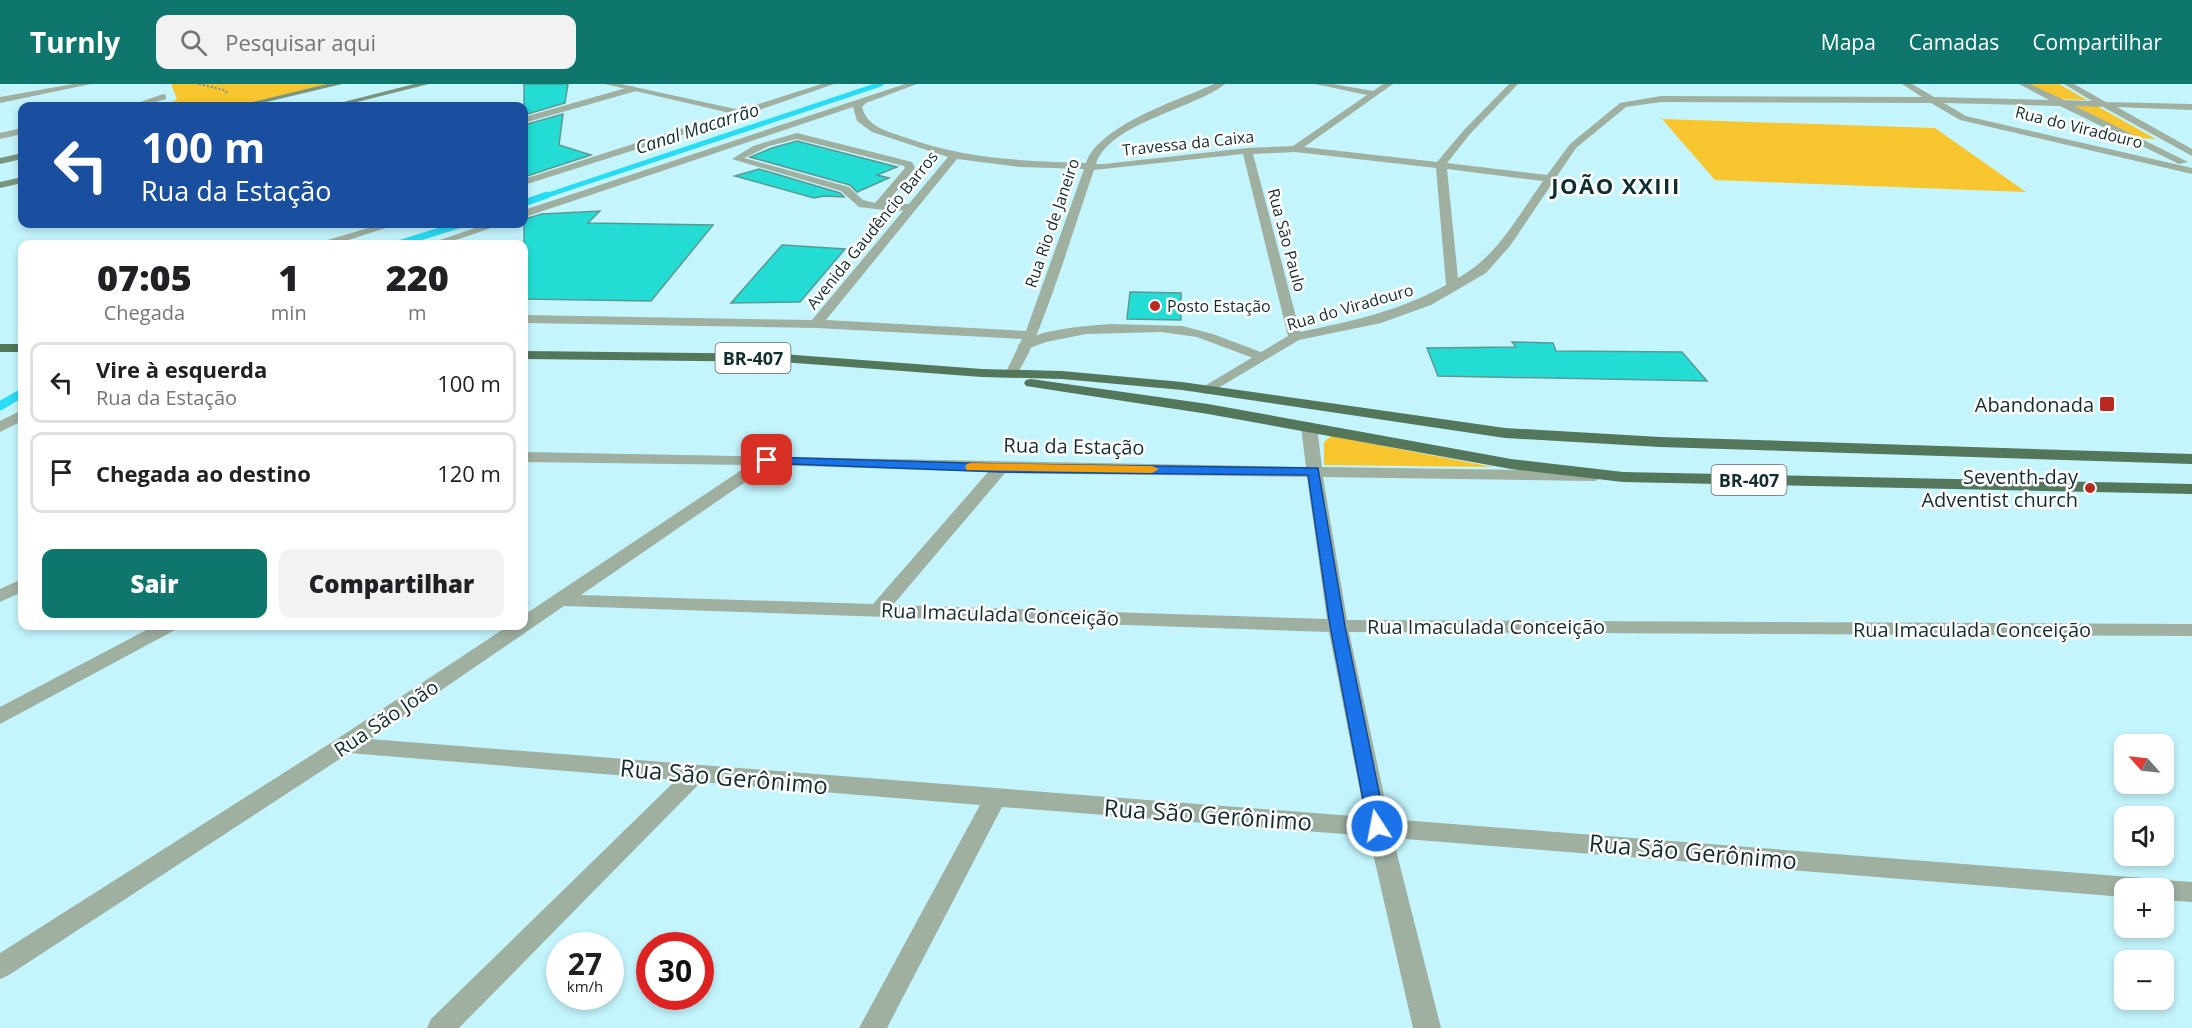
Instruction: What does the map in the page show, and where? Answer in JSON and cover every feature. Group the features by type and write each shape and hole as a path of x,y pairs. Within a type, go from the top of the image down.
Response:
{"highway":[{"name":"BR-407","path":"528,355 782,358 982,373 1013,372 1208,390 1505,433 1660,442 2192,459"},
{"name":"BR-407","path":"982,373 1016,381 1208,409 1511,464 1623,477 2192,489"}],"main road":[{"path":"258,102 338,84"},
{"path":"349,102 425,84"},
{"path":"0,161 18,157"},
{"path":"0,185 18,181"}],"street":[{"path":"0,100 87,84"},
{"path":"609,84 742,113"},
{"path":"528,181 830,84"},
{"path":"528,213 913,84"},
{"name":"Rua Rio de Janeiro","path":"1013,372 1028,340 1089,168 1100,146 1115,136 1221,84"},
{"path":"1319,84 1375,94"},
{"path":"1295,149 1389,84"},
{"path":"1453,288 1442,164 1467,132 1514,84"},
{"name":"Rua do Viradouro","path":"1906,84 1958,116 2192,171"},
{"path":"2023,84 2192,165"},
{"path":"2068,84 2191,152"},
{"path":"155,102 157,89"},
{"path":"528,119 633,89"},
{"name":"Rua do Viradouro","path":"1208,390 1295,337 1376,320 1426,302 1482,270 1506,244 1548,178 1573,146 1610,114 1634,102 1661,99 1932,100 2192,107"},
{"name":"Travessa da Caixa","path":"863,101 857,107 860,119 875,130 911,144 954,156 1020,164 1089,168 1247,151 1295,149 1442,164 1548,178"},
{"path":"0,136 18,132"},
{"path":"878,206 910,168 908,164 797,136 785,138 738,157 739,160 845,189 860,203 878,206 911,207"},
{"path":"0,143 18,141"},
{"path":"2143,143 2173,143"},
{"name":"Rua São Paulo","path":"1247,151 1295,337"},
{"name":"Avenida Gaudêncio Barros","path":"816,324 954,156"},
{"path":"338,240 379,228"},
{"path":"447,240 484,228"},
{"path":"528,319 816,324 1028,340 1060,332 1122,328 1171,330 1200,334 1260,357"},
{"path":"0,427 18,417"},
{"path":"1309,427 1338,626 1377,826 1427,1028"},
{"name":"Rua da Estação","path":"528,457 767,460 1001,468 1623,477"},
{"name":"Rua São João","path":"528,624 767,460"},
{"path":"878,610 1001,468"},
{"path":"0,596 18,587"},
{"name":"Rua Imaculada Conceição","path":"564,600 1338,626 2192,630"},
{"path":"0,716 161,630"},
{"name":"Rua São João","path":"0,967 345,745 519,630"},
{"name":"Rua São Gerônimo","path":"345,745 995,799 1377,826 2114,886"},
{"path":"441,1028 696,774"},
{"path":"873,1028 995,799"},
{"path":"2174,891 2192,892"}],"shaded area":[{"path":"171,84 342,84 259,102 172,102 177,99"},
{"path":"2029,84 2059,84 2087,100 2059,99"},
{"path":"2070,105 2097,106 2156,139 2138,138"},
{"path":"1662,119 1935,128 2026,192 1715,180"},
{"path":"1331,436 1493,467 1324,465 1324,442"}],"building":[{"path":"524,84 568,84 565,103 528,114 528,102 524,102"},
{"path":"563,114 559,145 591,155 528,176 528,124"},
{"path":"797,141 897,167 877,175 889,178 857,192 850,185 750,157"},
{"path":"759,169 840,193 844,197 814,198 735,176"},
{"path":"600,211 588,223 713,225 651,301 528,299 528,240 524,240 524,228 528,228 528,218 542,214"},
{"path":"782,245 845,249 800,302 731,303"},
{"name":"Posto Estação","path":"1130,292 1181,293 1181,320 1127,319"},
{"path":"1512,342 1553,343 1556,351 1682,352 1707,381 1438,376 1427,348 1516,347"}],"waterway":[{"name":"Canal Macarrão","path":"542,197 881,84"},
{"name":"Canal Macarrão","path":"528,202 547,195"},
{"name":"Canal Macarrão","path":"411,240 449,228"},
{"name":"Canal Macarrão","path":"0,406 18,395"}],"slow traffic":[{"path":"971,467 1152,469"}],"place":[{"name":"Posto Estação","path":"1155,306"},
{"name":"Abandonada","path":"2107,404"},
{"name":"Seventh-day Adventist church","path":"2090,488"}],"district":[{"name":"JOÃO XXIII","path":"1616,185"}],"route":[{"path":"767,460 1001,468 1314,471 1338,626 1377,826"}]}
